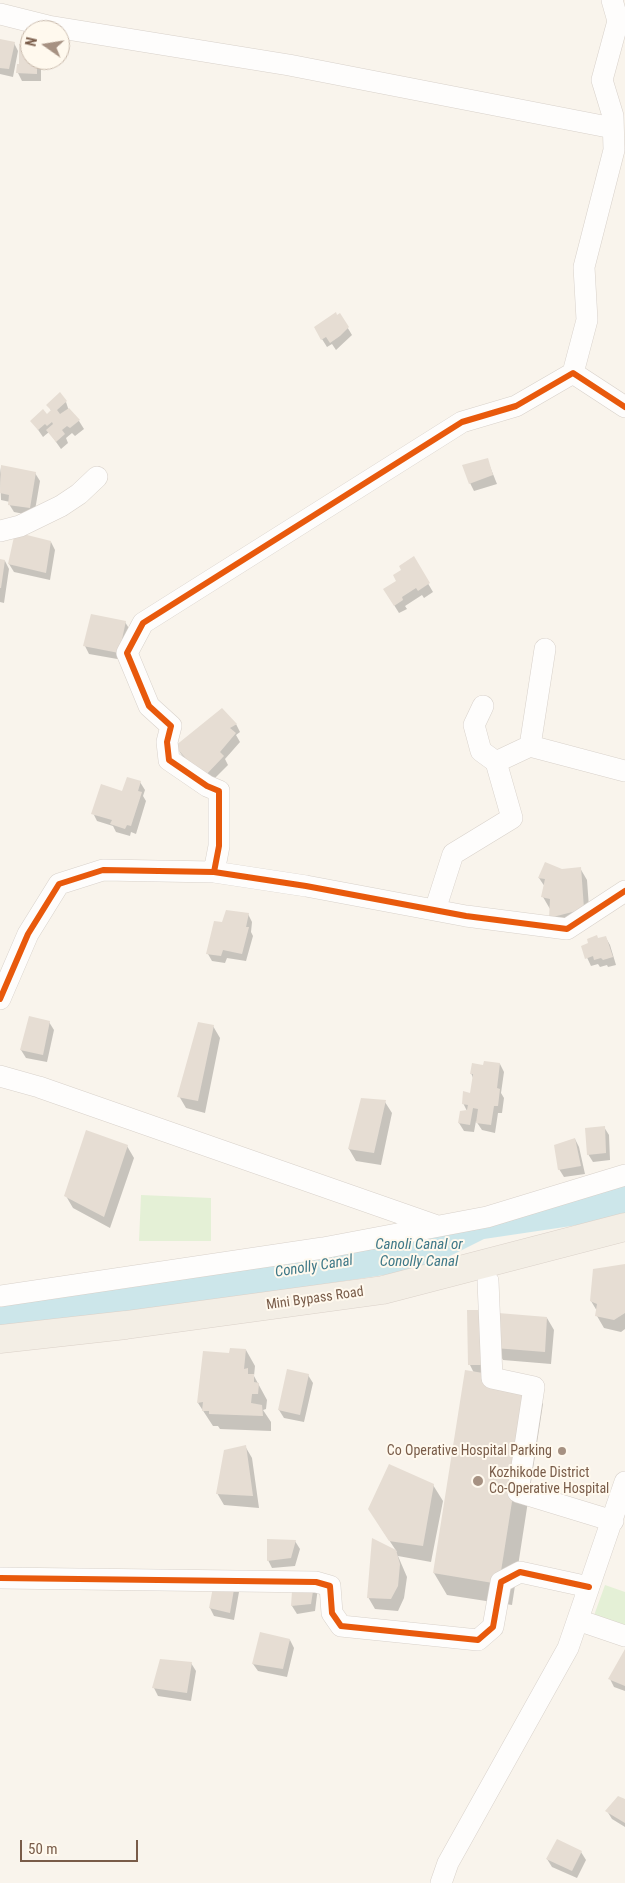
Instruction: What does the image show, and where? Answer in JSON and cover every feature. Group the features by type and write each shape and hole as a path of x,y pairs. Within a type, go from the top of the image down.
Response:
{"main road":[{"name":"Mini Bypass Road","path":"0,1340 383,1290 625,1227"},
{"name":"Mini Bypass Road","path":"0,1354 459,1288 625,1245"}],"street":[{"path":"214,872 219,846 219,791 207,786 169,760 167,742 171,726 149,706 127,653 143,623 462,422 516,406 573,373 587,320 584,267 614,150 613,116 602,80 618,20 612,0"},
{"path":"0,14 48,26 290,65 613,128"},
{"path":"573,373 625,407"},
{"path":"0,531 20,526 61,506 79,494 97,477"},
{"path":"530,746 545,649"},
{"path":"435,910 453,854 512,818 496,762 481,751 474,725 483,706"},
{"path":"496,762 530,746 625,771"},
{"path":"0,999 28,934 59,884 103,870 214,872 306,886 435,910 567,929 625,891"},
{"path":"0,1076 48,1090 438,1226"},
{"path":"0,1296 313,1249 438,1226 487,1216 625,1175"},
{"path":"488,1281 492,1378 534,1387 518,1492 613,1521"},
{"path":"441,1883 448,1864 568,1648 625,1482"},
{"path":"0,1578 316,1582 330,1586 332,1613 341,1626 478,1640 493,1627 501,1582 520,1572 589,1587"},
{"path":"578,1620 625,1636"}],"green space":[{"path":"141,1195 211,1198 211,1241 139,1241"},
{"path":"605,1585 625,1592 625,1632 592,1621"}],"water":[{"name":"Canoli Canal or Conolly Canal","path":"625,1185 625,1218 484,1239 424,1269 0,1333 0,1304"}],"building":[{"path":"0,39 15,42 9,69 0,68"},
{"path":"20,44 20,70 37,70 37,74 16,73 17,64 19,64"},
{"path":"336,312 337,315 340,313 349,327 330,343 326,337 321,340 314,327"},
{"path":"60,392 67,401 57,410 60,414 69,408 80,420 70,428 67,426 62,430 65,434 56,442 46,430 53,424 52,422 47,426 45,424 38,430 30,421 43,409 47,414 51,410 46,405"},
{"path":"488,458 493,475 469,484 462,465"},
{"path":"1,465 36,472 30,508 8,505 9,495 0,493"},
{"path":"15,532 51,541 46,573 8,564"},
{"path":"414,556 430,583 418,591 416,588 402,597 403,600 394,606 383,589 396,581 393,575 401,570 399,566"},
{"path":"0,559 5,560 1,588 0,588"},
{"path":"91,614 126,621 119,653 83,646"},
{"path":"222,708 237,724 230,728 236,733 220,752 224,756 203,778 175,746"},
{"path":"127,777 141,781 138,791 142,792 131,826 127,825 125,829 110,824 112,820 91,814 101,784 122,791"},
{"path":"545,862 562,869 581,867 584,909 549,918 550,899 541,897 545,879 538,878"},
{"path":"226,910 249,913 246,927 249,927 242,954 223,950 221,956 206,954 214,921 222,922"},
{"path":"597,935 598,938 606,936 613,957 594,960 593,956 585,959 581,946 588,943 587,939"},
{"path":"29,1016 50,1021 43,1055 20,1050"},
{"path":"198,1022 214,1025 198,1101 177,1097"},
{"path":"484,1061 500,1063 497,1088 500,1089 498,1106 494,1106 491,1125 476,1123 478,1109 473,1108 470,1125 458,1123 460,1111 467,1110 468,1105 462,1104 463,1091 470,1093 473,1074 470,1074 472,1063 483,1065"},
{"path":"361,1098 386,1100 374,1153 348,1149"},
{"path":"605,1126 606,1153 587,1155 585,1128"},
{"path":"86,1130 128,1145 104,1217 64,1196"},
{"path":"575,1138 581,1166 558,1170 554,1145"},
{"path":"625,1264 625,1313 614,1320 595,1316 597,1304 590,1301 593,1269"},
{"path":"467,1310 480,1310 482,1365 468,1365"},
{"path":"498,1313 547,1317 545,1352 495,1348"},
{"path":"230,1348 246,1349 244,1369 248,1368 248,1374 254,1374 254,1382 259,1383 258,1394 252,1394 251,1403 262,1405 263,1416 209,1414 209,1411 202,1411 203,1402 197,1403 203,1351 229,1353"},
{"path":"287,1369 309,1374 300,1415 278,1410"},
{"name":"Kozhikode District Co-Operative Hospital","path":"465,1370 531,1381 499,1584 433,1573"},
{"path":"246,1445 253,1496 216,1494 224,1450"},
{"path":"389,1464 434,1484 423,1546 389,1541 368,1509"},
{"path":"372,1538 396,1550 400,1564 398,1586 391,1599 367,1598"},
{"path":"267,1539 296,1540 291,1558 267,1561"},
{"path":"293,1576 315,1578 311,1604 291,1606"},
{"path":"215,1577 235,1583 230,1613 209,1608"},
{"path":"260,1632 290,1639 283,1669 252,1664"},
{"path":"625,1649 625,1686 608,1679"},
{"path":"160,1659 192,1662 187,1693 152,1688"},
{"path":"618,1796 625,1799 625,1823 605,1811"},
{"path":"557,1839 582,1851 572,1871 546,1859"}],"cycle path":[{"path":"214,872 219,846 219,791 207,786 169,760 167,742 171,726 149,706 127,653 143,623 462,422 516,406 573,373 625,407"},
{"path":"0,999 28,934 59,884 103,870 214,872 306,886 466,916 567,929 625,891"},
{"path":"0,1578 316,1582 330,1586 332,1613 341,1626 478,1640 493,1627 501,1582 520,1572 589,1587"}],"place":[{"name":"Co Operative Hospital Parking","path":"562,1451"},
{"name":"Kozhikode District Co-Operative Hospital","path":"478,1481"}],"water label":[{"name":"Conolly Canal","path":"314,1267"}]}
